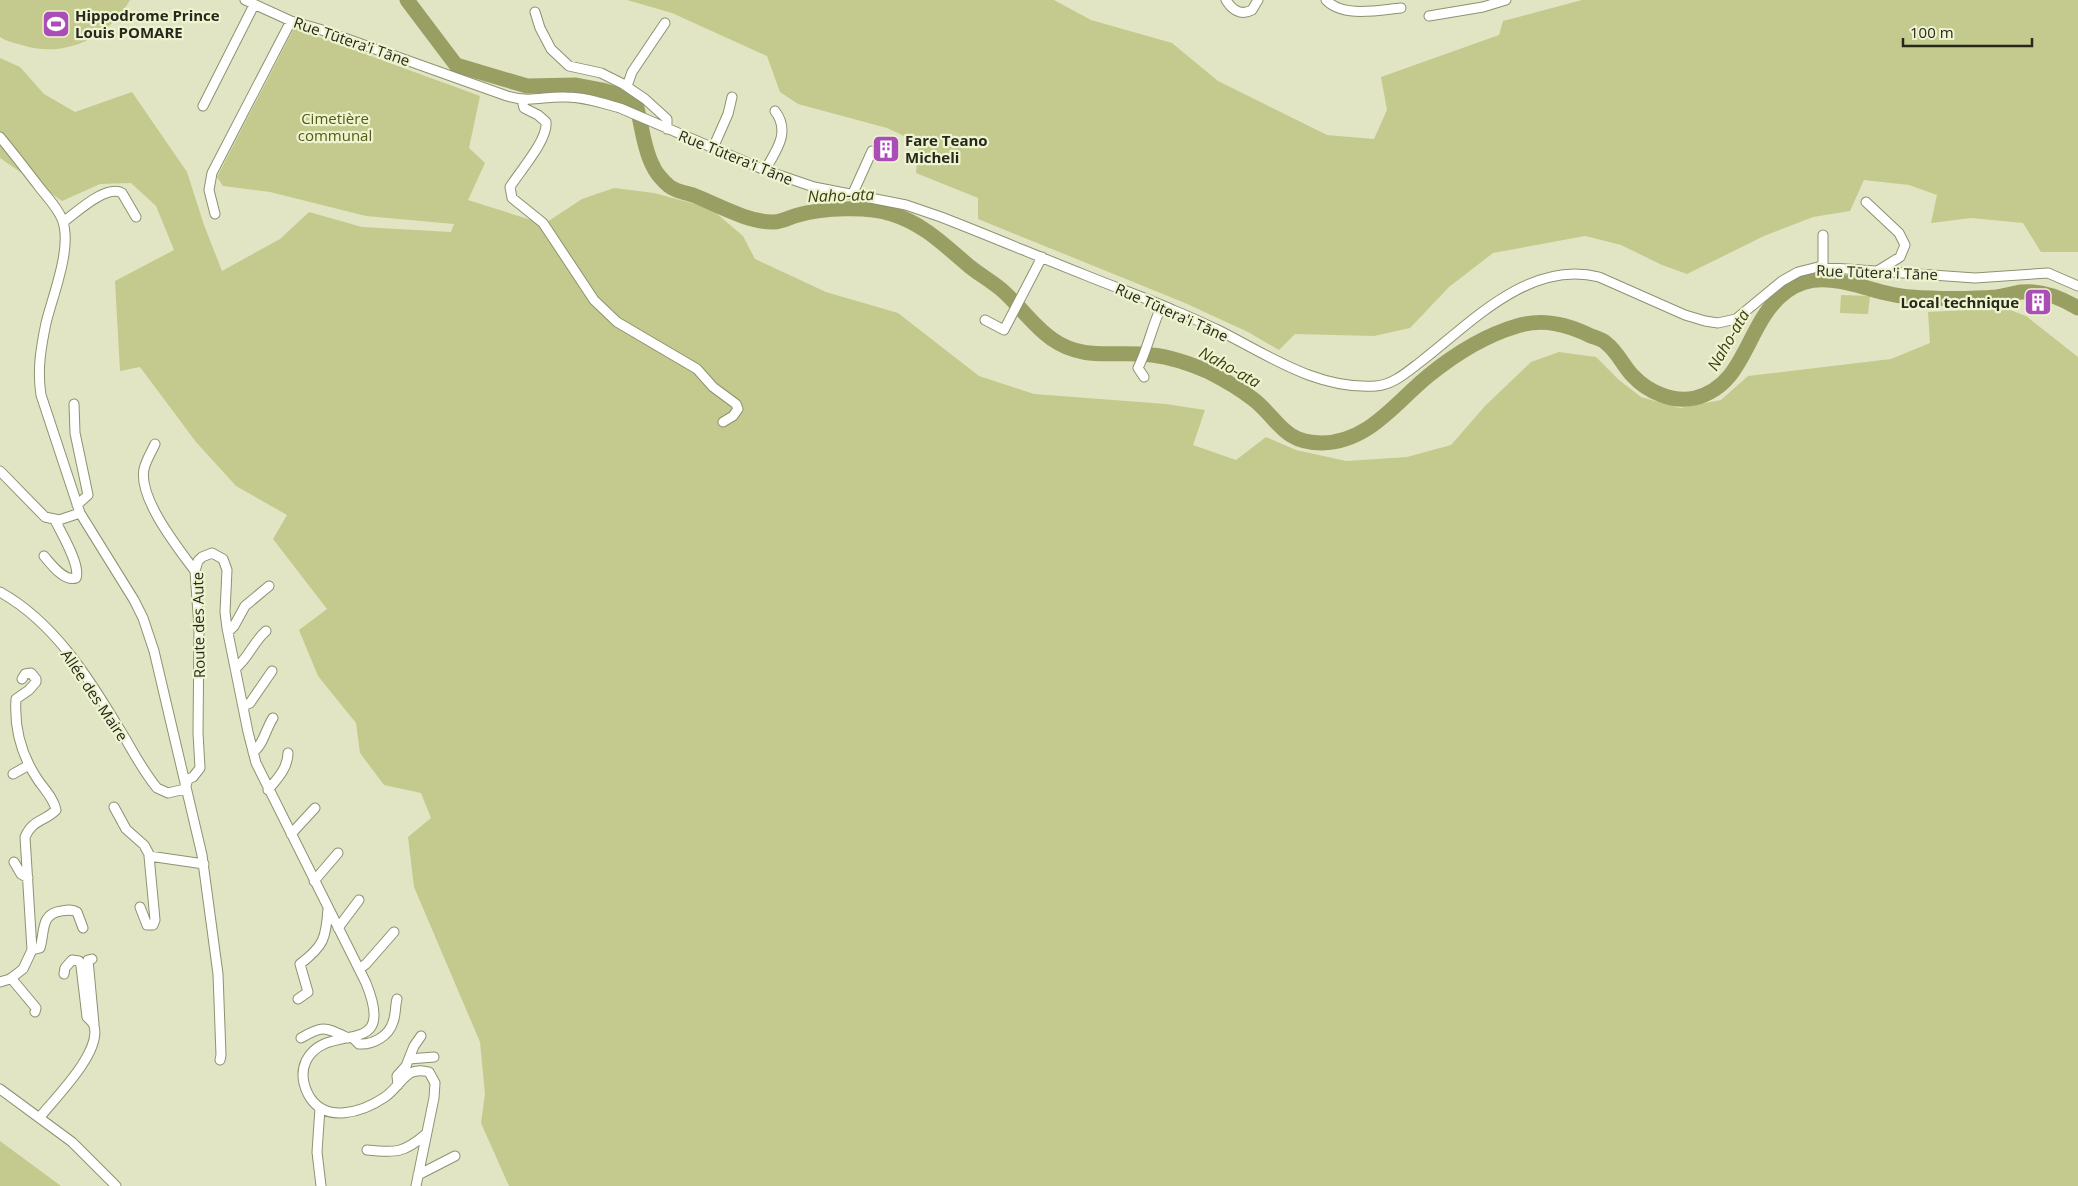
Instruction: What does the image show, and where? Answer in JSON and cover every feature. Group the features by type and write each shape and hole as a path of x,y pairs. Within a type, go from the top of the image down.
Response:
{"street":[{"name":"Rue Tūtera'i Tāne","path":"245,0 292,21 488,90 522,100 564,97 597,101 620,108 764,170 814,187 853,193 906,205 1162,305 1218,330 1266,357 1309,376 1341,384 1377,386 1392,382 1501,299 1550,278 1587,274 1599,277 1685,315 1718,323 1736,319 1782,281 1798,272 1823,267 1975,278 2048,273 2078,286"},
{"path":"1226,0 1234,10 1243,13 1252,10 1258,0"},
{"path":"1326,0 1336,7 1354,11 1401,8"},
{"path":"1429,16 1483,8 1506,0"},
{"path":"203,106 254,5"},
{"path":"535,12 540,28 551,49 569,66 601,73 627,86 645,99 667,120 667,129"},
{"path":"215,214 210,190 212,173 292,21"},
{"path":"627,86 637,65 665,23"},
{"path":"713,148 728,114 732,97"},
{"path":"522,100 524,108 538,115 546,122 546,126 542,139 510,187 512,198 543,223 594,300 617,322 697,368 714,387 736,404 738,408 733,416 723,422"},
{"path":"764,170 781,138 782,120 776,111"},
{"path":"0,137 52,203 63,222 65,238 63,256 46,323 40,358 39,382 44,407 78,509 124,583 143,618 159,671 204,864 218,974 220,1060"},
{"path":"853,193 872,151"},
{"path":"63,222 108,192 118,191 122,193 136,216"},
{"path":"1866,202 1899,233 1905,244 1900,257 1878,270"},
{"path":"1823,235 1823,267"},
{"path":"985,320 1004,330 1042,257"},
{"path":"1144,377 1138,368 1146,351 1152,326 1162,305"},
{"path":"56,520 78,509 88,495 74,433 74,404"},
{"path":"155,444 144,468 144,484 150,502 195,571"},
{"path":"0,471 45,516 56,520 76,565 78,575 76,578 69,579 44,556"},
{"name":"Route des Aute","path":"185,789 188,779 193,777 200,768 198,733 199,628 195,571 198,561 207,554 220,556 227,570 225,612 253,752 268,790 292,834 372,998 375,1013 369,1028 364,1034 326,1042 310,1055 305,1064 304,1084 309,1096 320,1108"},
{"path":"228,632 234,626 245,606 269,586"},
{"name":"Allée des Maire","path":"0,592 18,603 42,622 62,645 102,701 157,788 168,793 185,789"},
{"path":"236,668 246,660 260,636 266,631"},
{"path":"243,706 250,703 272,671"},
{"path":"0,982 12,978 24,969 32,950 25,837 29,828 35,822 56,810 55,804 28,765 17,733 15,720 16,698 29,690 36,682 31,673 25,674 22,679"},
{"path":"253,752 259,747 267,726 273,718"},
{"path":"268,790 285,767 288,760 288,752"},
{"path":"13,774 28,765"},
{"path":"114,807 126,830 144,845 150,856 155,920 153,925 147,925 140,907"},
{"path":"292,834 315,808"},
{"path":"314,881 338,853"},
{"path":"150,856 204,864"},
{"path":"14,862 20,874 28,878"},
{"path":"338,928 359,900"},
{"path":"298,999 308,992 300,964 320,947 325,939 328,908"},
{"path":"32,950 40,948 46,919 52,913 67,910 77,912 83,928"},
{"path":"358,969 366,964 394,932"},
{"path":"90,1021 88,960 92,958"},
{"path":"40,1117 88,1055 94,1039 81,963 77,960 72,960 65,968 64,974"},
{"path":"12,978 32,1002 36,1008 35,1012"},
{"path":"301,1038 310,1032 322,1028 350,1038 359,1044 366,1044 382,1037 389,1031 394,1022 397,999"},
{"path":"398,1085 397,1076 409,1059 414,1046 421,1036"},
{"path":"409,1059 434,1057"},
{"path":"321,1186 317,1152 320,1108 336,1113 356,1111 369,1107 387,1096 411,1072 417,1071 429,1072 434,1078 435,1083 434,1098 416,1186"},
{"path":"0,1089 72,1142 116,1186"},
{"path":"367,1150 405,1149 426,1134"},
{"path":"418,1175 455,1156"}],"green space":[{"name":"Hippodrome Prince Louis POMARE","path":"0,0 130,0 110,25 84,42 69,47 38,49 13,43 0,37"},
{"path":"627,0 1054,0 1091,20 1172,43 1218,81 1327,135 1374,139 1387,110 1381,77 1499,35 1503,21 1582,0 2078,0 2078,252 2041,252 2023,223 1971,218 1931,223 1937,195 1909,185 1864,180 1850,211 1813,217 1764,236 1687,274 1662,265 1621,245 1585,236 1493,253 1449,287 1410,328 1374,336 1295,334 1279,350 1248,332 1185,303 978,219 978,198 916,173 919,143 887,128 798,104 780,92 767,56 672,13"},
{"name":"Cimetière communal","path":"294,28 480,96 469,148 485,163 468,200 544,224 582,199 614,188 654,193 710,208 743,236 755,259 826,292 898,313 979,376 1034,394 1166,404 1205,410 1193,445 1236,460 1266,437 1296,450 1346,461 1407,457 1451,445 1485,406 1531,362 1559,352 1596,357 1619,380 1641,397 1680,408 1721,400 1748,376 1891,359 1930,343 1928,312 2005,308 2026,316 2078,357 2078,1186 509,1186 481,1123 485,1094 480,1042 414,887 408,837 431,818 421,793 384,785 360,753 356,723 318,676 299,630 327,609 273,539 287,515 236,486 196,442 140,367 120,371 115,281 174,250 156,206 131,183 100,184 62,201 0,158 0,58 20,67 44,94 75,112 132,92 187,172 204,225 222,271 280,239 309,212 362,227 451,232 454,224 366,216 270,192 223,186 217,177"},
{"path":"1841,295 1870,296 1868,314 1840,313"},
{"path":"0,1141 61,1186 0,1186"}],"waterway":[{"name":"Naho-ata","path":"407,0 456,65 527,86 576,85 623,96 637,108 645,145 654,168 665,182 674,189 743,216 764,221 777,222 795,216 832,209 882,211 903,218 924,229 999,288 1039,328 1064,346 1088,353 1159,356 1195,366 1231,384 1262,406 1289,434 1309,442 1339,441 1354,436 1380,419 1428,376 1459,353 1481,340 1505,330 1536,322 1564,325 1601,340 1610,347 1629,372 1646,387 1661,395 1687,399 1712,391 1726,380 1773,304 1787,291 1806,282 1816,280 1838,281 1900,296 1931,298 1986,298 2022,292 2037,292 2058,298 2078,308"}],"place":[{"name":"Hippodrome Prince Louis POMARE","path":"56,24"},
{"name":"Fare Teano Micheli","path":"886,149"},
{"name":"Local technique","path":"2038,302"}]}
